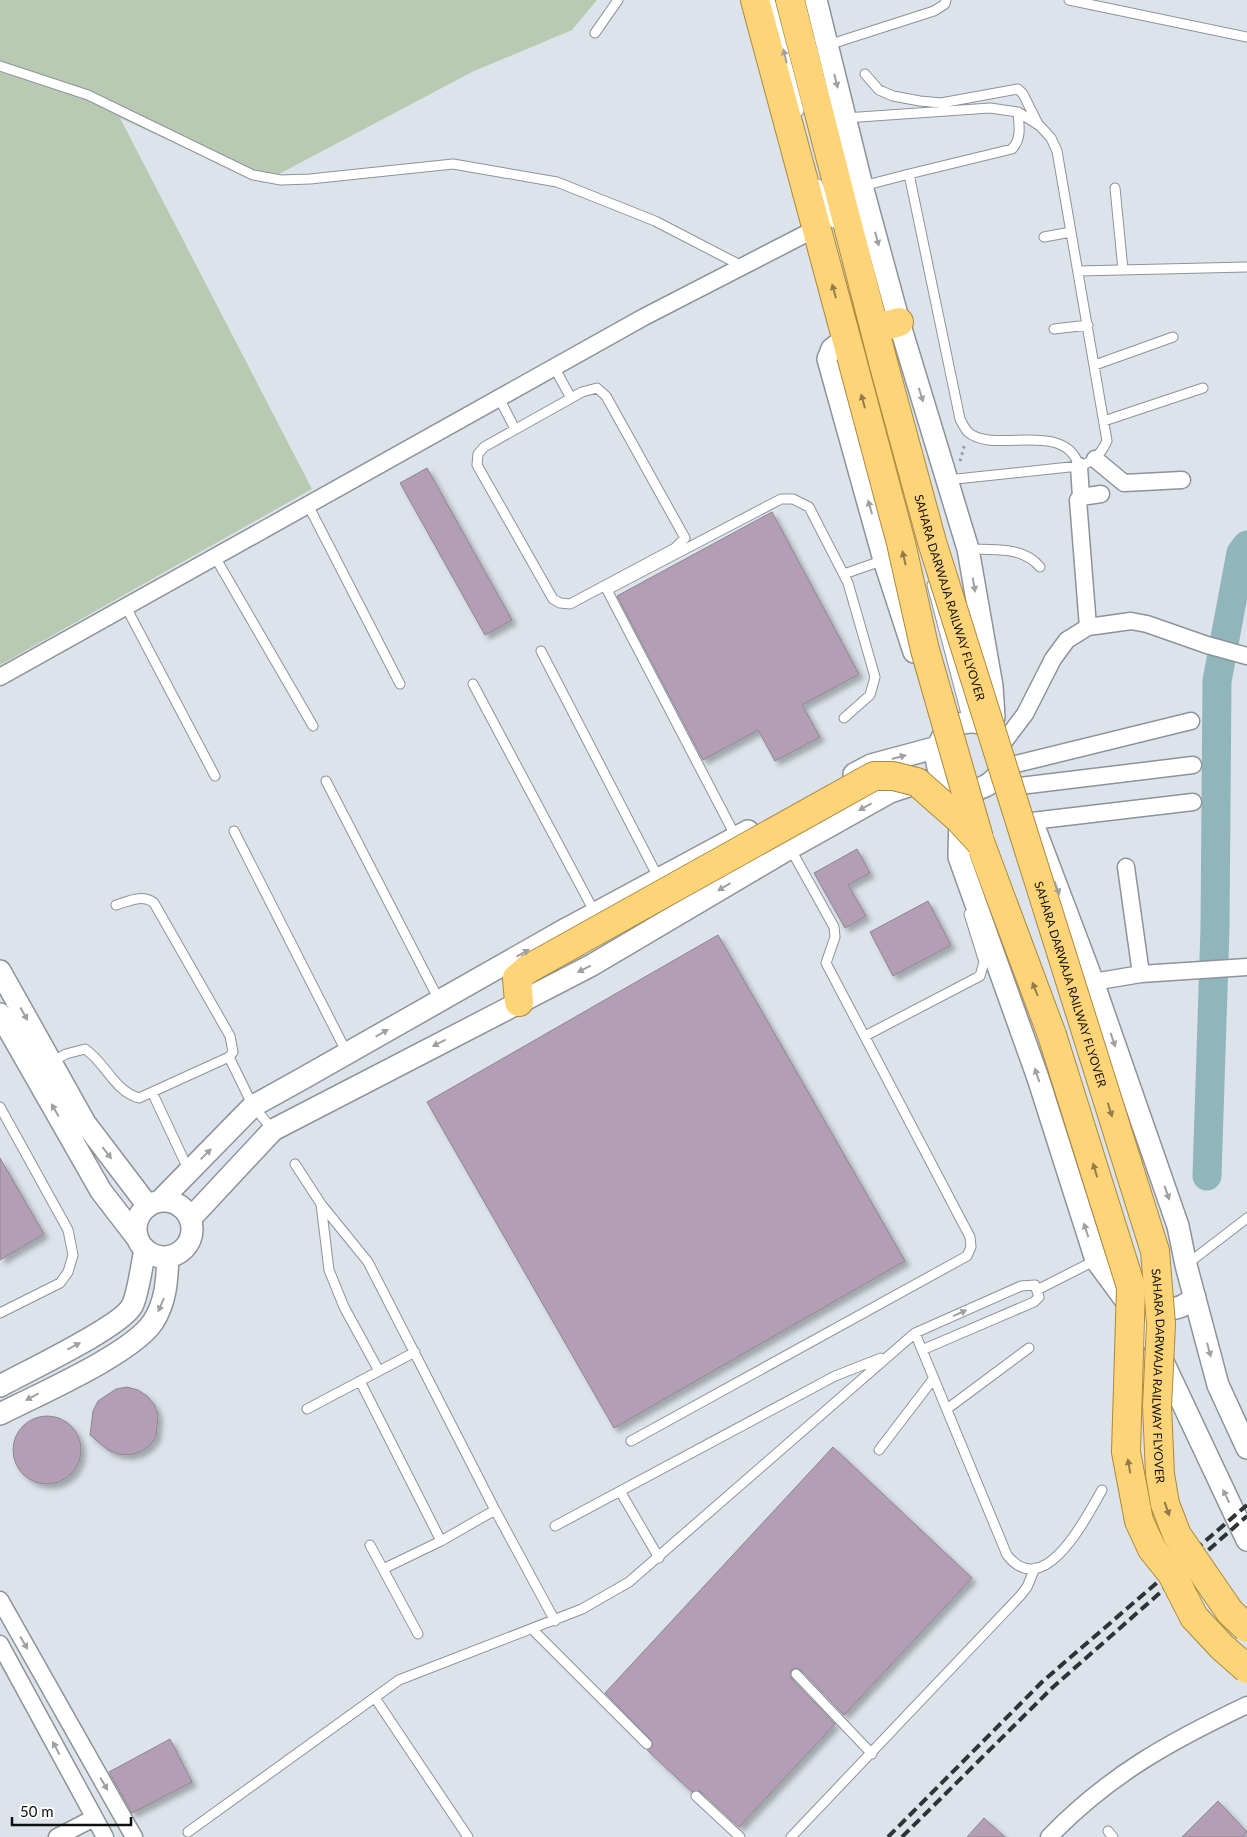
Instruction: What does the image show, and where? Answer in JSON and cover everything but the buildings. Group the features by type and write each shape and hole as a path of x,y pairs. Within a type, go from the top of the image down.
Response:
{"highway":[{"name":"SAHARA DARWAJA RAILWAY FLYOVER","path":"755,0 829,226 848,347 901,543 970,850 1052,1035 1132,1287 1126,1452 1139,1521 1152,1549 1172,1574 1194,1616 1222,1647 1247,1669"},
{"name":"SAHARA DARWAJA RAILWAY FLYOVER","path":"790,0 887,326 883,362 932,542 1155,1251 1161,1324 1157,1406 1160,1474 1165,1504 1178,1535 1230,1612 1247,1628"},
{"path":"519,1002 517,978 528,968 874,776 929,779 959,819 970,850"},
{"name":"SAHARA DARWAJA RAILWAY FLYOVER","path":"1172,1574 1186,1579 1205,1606 1247,1648"}],"street":[{"path":"190,1219 273,1130 592,965 790,848 890,792 929,779 960,789 978,790 994,782 1001,773 1002,750 968,549 951,480 887,326 862,186 816,0"},
{"path":"0,677 644,317 742,266 829,226"},
{"path":"848,347 832,349 828,359 884,560 940,742 929,779"},
{"path":"1095,459 1124,482 1182,480"},
{"path":"1079,466 1080,496 1078,500 1088,627"},
{"path":"1080,496 1101,494"},
{"path":"1002,750 1025,714 1053,659 1067,640 1088,627 1131,620 1207,646 1242,654"},
{"path":"1002,750 1191,721"},
{"path":"0,1386 106,1329 122,1317 132,1306 141,1244 136,1227 140,1215 189,1171 253,1106 595,913 872,765 940,742 958,724 968,722 984,724 1002,750 1020,786 1093,982 1178,1226 1186,1265 1218,1385 1247,1448"},
{"path":"1020,786 1193,765"},
{"path":"960,789 970,850 1038,1078 1096,1260 1149,1332 1247,1540"},
{"path":"1032,821 1193,802"},
{"path":"1126,867 1141,974"},
{"path":"1093,982 1141,974 1240,968"},
{"path":"0,971 85,1124 154,1204"},
{"path":"0,1014 101,1191 141,1244 156,1256 168,1257 179,1252 188,1243 192,1232 190,1219 183,1209 172,1202 154,1204"},
{"path":"0,1414 109,1358 137,1339 152,1323 164,1298 168,1257"},
{"path":"1126,1300 1176,1310 1195,1297"},
{"path":"0,1600 134,1837"},
{"path":"0,1644 105,1837"},
{"path":"1049,1837 1102,1787 1142,1760 1185,1734 1247,1705"},
{"path":"57,1837 94,1818"}],"lane":[{"path":"595,33 618,0"},
{"path":"770,0 802,122"},
{"path":"783,0 831,185 829,226"},
{"path":"827,46 934,10 945,4 946,0"},
{"path":"1069,0 1247,37"},
{"path":"0,66 88,94 252,175 281,180 310,179 453,164 557,182 655,221 742,266"},
{"path":"865,74 879,90 893,96 920,101 941,103 1018,89 1023,94 1040,126 1051,138 1057,151 1107,441 1100,455 1079,466 951,480"},
{"path":"845,118 990,108 1018,112 1040,126"},
{"path":"862,186 1012,149 1017,143 1020,132 1018,112"},
{"path":"814,171 829,226"},
{"path":"909,174 960,419 968,433 984,438 1059,443 1076,456 1079,466"},
{"path":"1115,188 1123,270"},
{"path":"1044,237 1071,232"},
{"path":"1078,271 1247,267"},
{"path":"1054,329 1088,325"},
{"path":"1095,365 1173,337"},
{"path":"554,368 571,398"},
{"path":"597,388 606,396 685,538 675,548 570,604 560,603 553,599 477,465 478,454 484,447 516,429 582,392 597,388"},
{"path":"1104,421 1203,388"},
{"path":"498,398 516,429"},
{"path":"736,838 607,590 781,499 793,499 809,507 844,574 875,677 870,695 844,718"},
{"path":"308,505 400,684"},
{"path":"968,549 1012,551 1034,560 1040,567"},
{"path":"215,557 313,726"},
{"path":"844,574 884,560"},
{"path":"929,577 968,722"},
{"path":"126,606 215,776"},
{"path":"541,651 659,879"},
{"path":"473,684 595,913"},
{"path":"326,781 439,1000"},
{"path":"234,831 348,1053"},
{"path":"631,1441 967,1256 971,1247 970,1237 826,963 835,937 830,917 790,848"},
{"path":"865,1036 980,976 984,962 956,876 970,850"},
{"path":"51,1062 66,1054 86,1049 98,1057 115,1082 130,1095 139,1098 229,1057 233,1052 230,1036 154,903 148,899 137,899 116,906"},
{"path":"229,1057 253,1106 273,1130"},
{"path":"152,1092 189,1171"},
{"path":"0,1107 68,1230 73,1255 68,1272 60,1283 0,1313"},
{"path":"295,1164 321,1204 368,1262 495,1510 555,1620"},
{"path":"321,1204 329,1270 344,1307 379,1371"},
{"path":"1186,1265 1247,1218"},
{"path":"1037,1290 1096,1260"},
{"path":"188,1832 399,1680 555,1620 604,1599 629,1582 659,1558 887,1356 916,1333 1021,1286 1034,1285 1037,1290 1039,1297 1034,1302 922,1350"},
{"path":"916,1333 1007,1555 1016,1566 1024,1569 1035,1568 1048,1564 1061,1554 1079,1530 1102,1490"},
{"path":"947,1409 1028,1348"},
{"path":"307,1409 415,1352"},
{"path":"554,1526 835,1376 887,1356"},
{"path":"879,1450 934,1378"},
{"path":"360,1381 441,1540"},
{"path":"620,1491 659,1558"},
{"path":"383,1569 495,1510"},
{"path":"370,1545 418,1634"},
{"path":"791,1837 872,1754 1020,1596 1027,1587 1035,1568"},
{"path":"532,1629 647,1744"},
{"path":"796,1674 872,1754"},
{"path":"375,1698 468,1837"},
{"path":"696,1796 740,1837"}],"path":[{"path":"951,480 968,433"}],"green space":[{"path":"0,0 597,0 572,30 472,72 262,183 120,118 312,489 0,665"}],"waterway":[{"path":"1207,1176 1215,928 1217,681 1241,553 1247,545"}],"railway":[{"path":"888,1837 1043,1681 1247,1505"},
{"path":"902,1837 1052,1688 1247,1516"}]}
